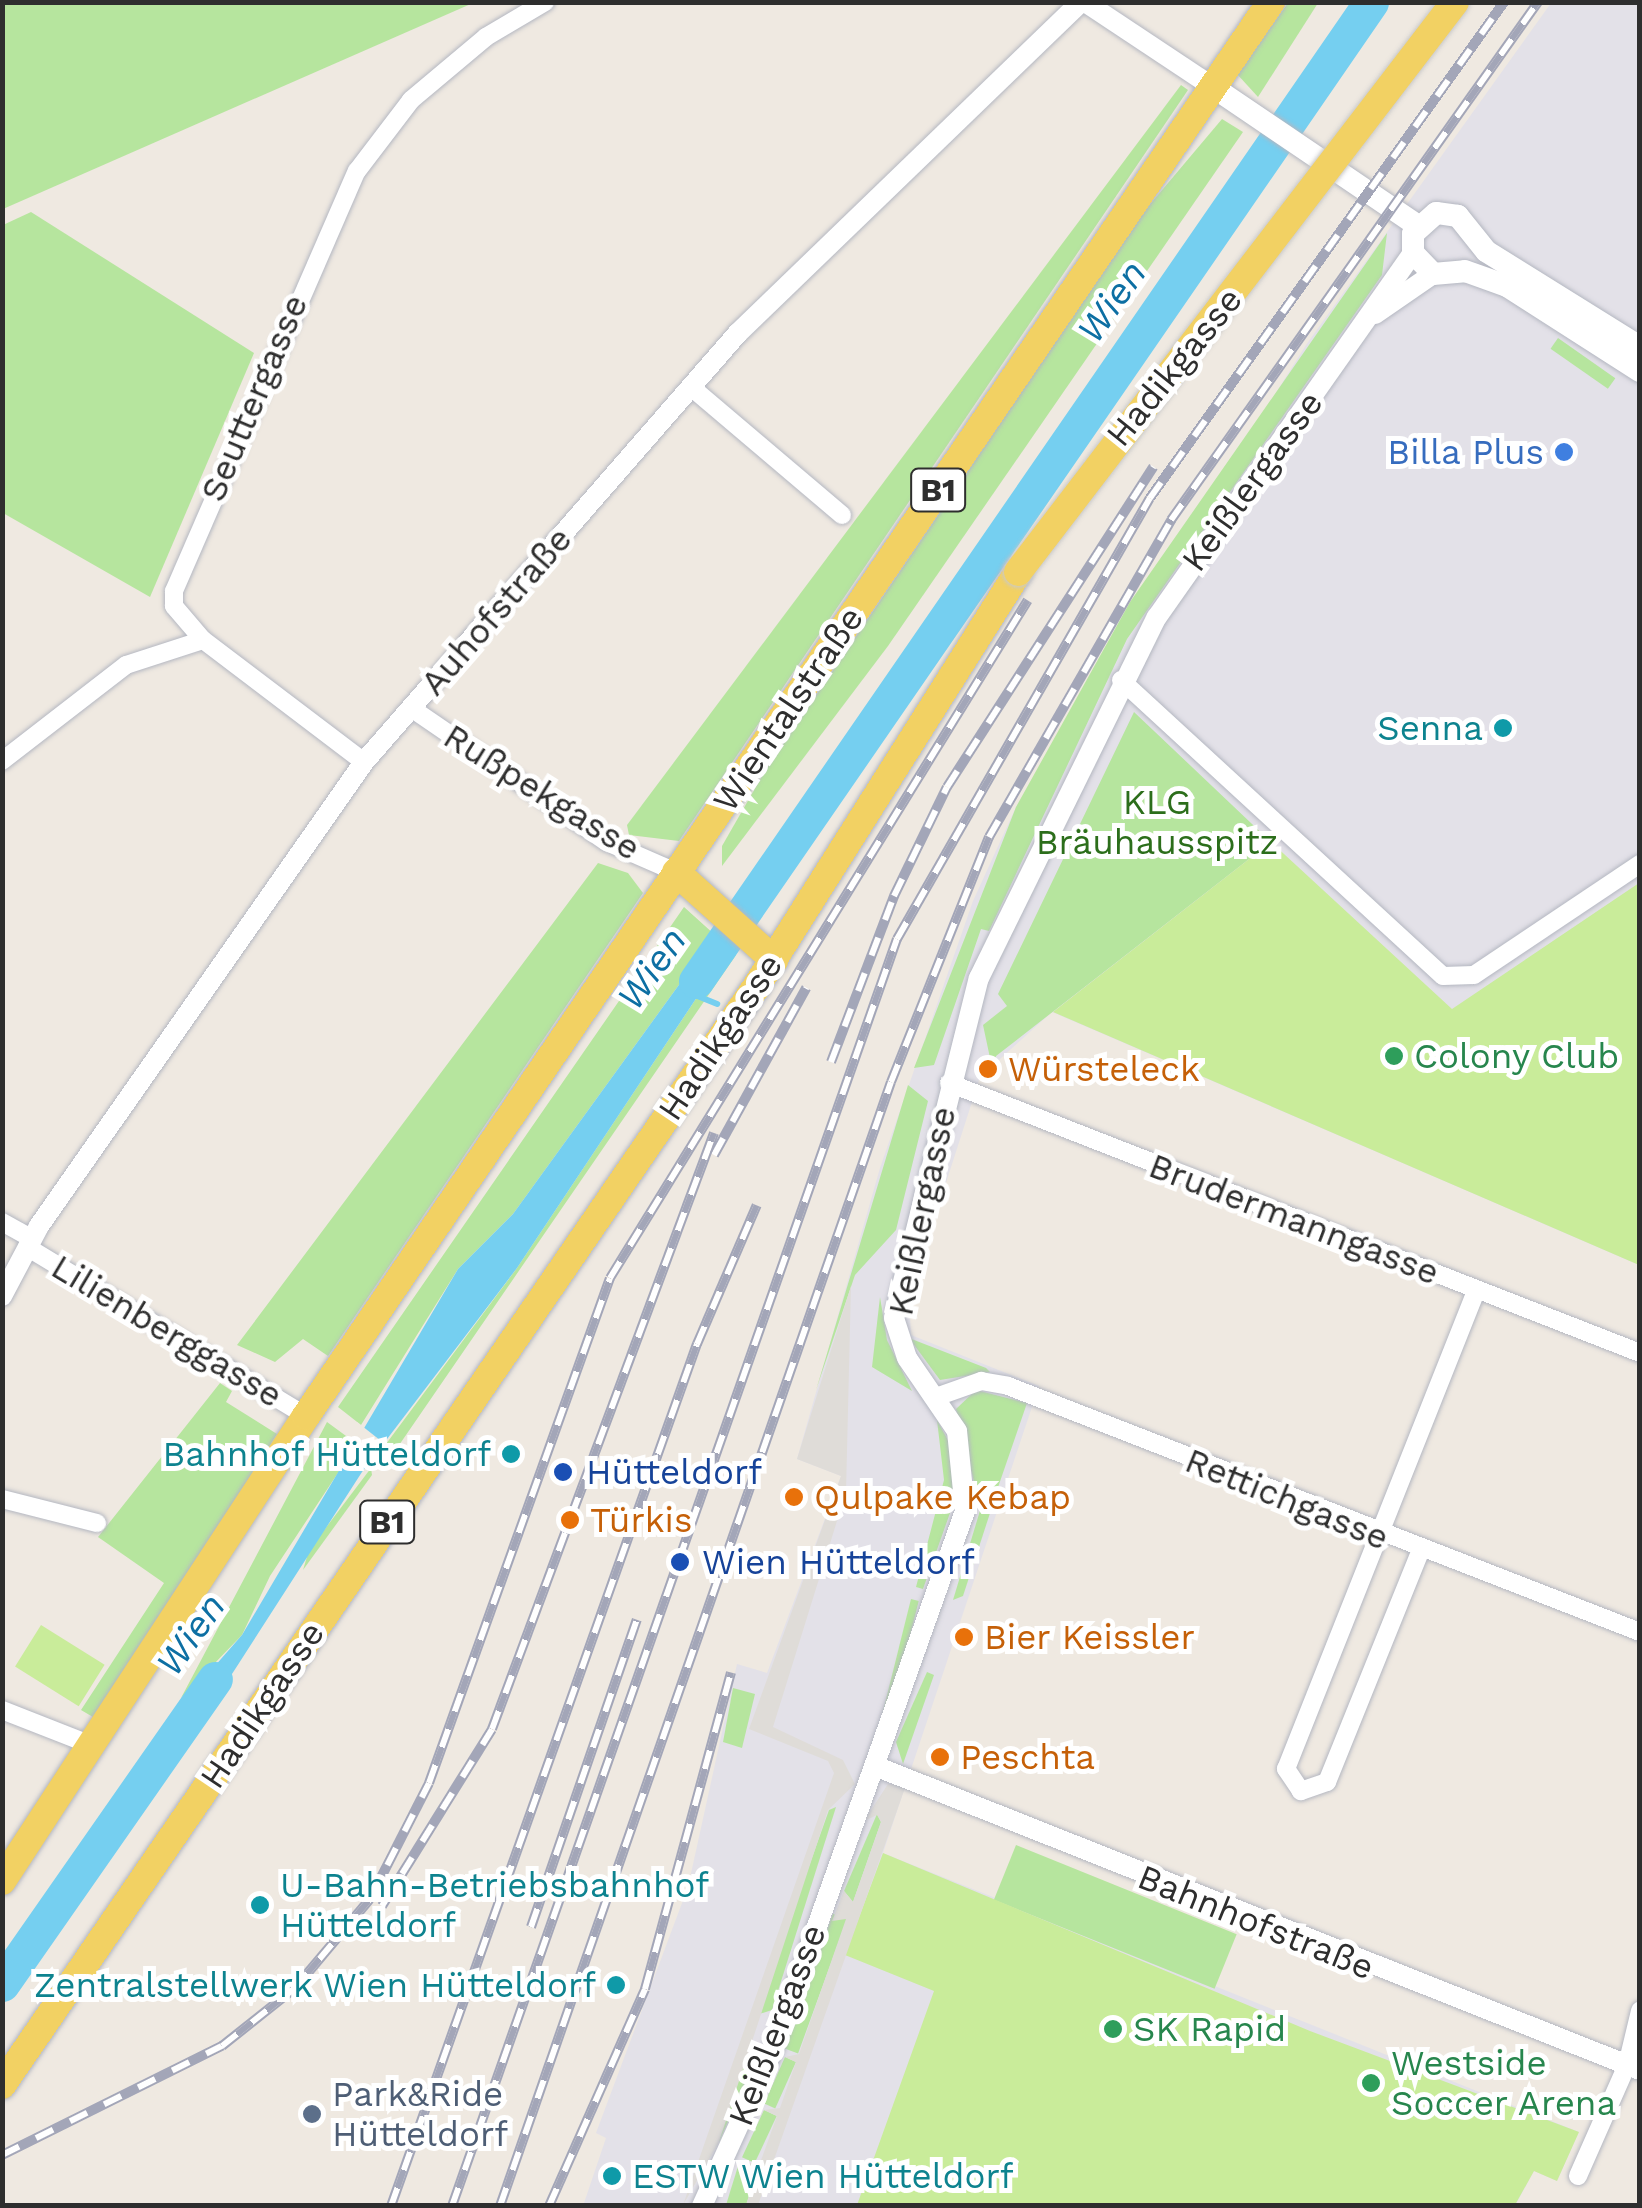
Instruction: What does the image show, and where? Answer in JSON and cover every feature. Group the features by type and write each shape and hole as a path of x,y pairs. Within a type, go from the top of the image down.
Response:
{"main road":[{"name":"Wientalstraße","path":"306,1416 684,879 1222,93 1271,2"},
{"name":"Hadikgasse","path":"2,2085 769,955 1018,572 1455,2"},
{"path":"1222,93 1418,226"},
{"path":"1418,226 1447,213 1474,236 1640,347"},
{"path":"1418,226 1413,253 1434,274 1460,271 1526,296 1640,370"},
{"path":"1460,271 1474,236"},
{"path":"684,879 769,955"},
{"name":"B1","path":"2,1881 94,1746 306,1416"}],"street":[{"name":"Seuttergasse","path":"203,640 174,606 174,592 342,198 411,100 486,37 545,2"},
{"path":"1083,2 1222,93"},
{"name":"Auhofstraße","path":"2,1296 29,1243 364,762 691,387 1083,2"},
{"name":"Keißlergasse","path":"702,2206 770,2057 964,1512 962,1446 936,1397 907,1358 894,1318 949,1083 986,962 1122,680 1170,596 1413,253"},
{"name":"Keißlergasse","path":"1366,322 1434,274"},
{"path":"691,387 842,515"},
{"path":"2,761 126,666 203,640 364,762"},
{"path":"1122,680 1443,976 1474,975 1640,864"},
{"name":"Rußpekgasse","path":"411,708 607,842 684,879"},
{"name":"Brudermanngasse","path":"949,1083 1640,1352"},
{"name":"Lilienberggasse","path":"2,1222 29,1243 306,1416"},
{"path":"1420,1552 1327,1782 1300,1791 1286,1769 1476,1291"},
{"name":"Rettichgasse","path":"936,1397 981,1381 1008,1386 1420,1552 1640,1632"},
{"path":"2,1499 98,1523"},
{"path":"2,1710 94,1746"},
{"name":"Bahnhofstraße","path":"875,1766 1633,2068"},
{"path":"1578,2176 1633,2068 1640,2011"}],"shaded area":[{"path":"1551,3 1639,3 1639,1265 1052,1012 980,1077 909,1298 911,1335 1039,1386 883,1853 1579,2132 1557,2181 1534,2171 1515,2206 583,2206 606,2138 596,2133 688,1887 737,1664 767,1673 841,1476 797,1459 880,1168 973,901 1016,807 1306,345"},
{"path":"851,1286 846,1492 773,1727 843,1760 855,1784 828,1810 719,2142 683,2205 834,1773 828,1761 749,1729 841,1476 797,1459"},
{"path":"888,1784 906,1785 758,2205 746,2205 757,2172 739,2163 760,2163 777,2116 764,2110 780,2108 796,2062 785,2057 799,2054 846,1919 832,1921 844,1891 853,1902 881,1822 877,1815 864,1821"}],"green space":[{"path":"3,2 473,2 473,3 3,209"},
{"path":"1288,3 1318,3 1258,97 1237,74"},
{"path":"1181,85 1188,90 679,841 629,835 627,825"},
{"path":"1222,119 1243,132 888,646 722,866 722,846 765,771 1141,215"},
{"path":"31,212 254,353 150,597 3,513 3,225"},
{"path":"1387,233 1382,275 1127,639 989,931 981,929 934,1065 914,1068 1016,807 1130,602"},
{"path":"1558,338 1615,378 1608,389 1551,349"},
{"name":"KLG Bräuhausspitz","path":"1134,712 1271,842 996,1056 993,1072 983,1025 1007,1006 998,994"},
{"name":"Colony Club","path":"1271,842 1452,1009 1639,883 1639,1265 1053,1012"},
{"path":"598,863 628,873 643,893 328,1356 303,1339 275,1362 237,1345"},
{"path":"684,907 715,935 513,1214 458,1269 361,1425 338,1407"},
{"path":"729,949 736,955 395,1451 386,1444 517,1268"},
{"path":"908,1085 928,1101 896,1230 855,1275 816,1390"},
{"path":"880,1297 887,1340 912,1391 872,1367"},
{"path":"909,1338 986,1368 990,1372 940,1380"},
{"path":"220,1383 232,1391 226,1402 277,1434 98,1720 81,1710 164,1583 98,1537"},
{"path":"976,1390 1027,1403 995,1496 976,1490 956,1409"},
{"path":"937,1420 950,1444 955,1499 923,1589 916,1587 944,1480"},
{"path":"327,1422 357,1444 270,1576 242,1635 181,1698"},
{"path":"371,1468 372,1475 303,1570 309,1550"},
{"path":"982,1504 992,1507 963,1596 953,1600"},
{"path":"911,1599 919,1601 888,1724 880,1722"},
{"path":"41,1625 105,1665 79,1706 15,1667"},
{"path":"927,1672 934,1675 903,1764 896,1742"},
{"path":"733,1688 755,1694 742,1748 723,1742"},
{"path":"836,1807 772,2010 756,2015 829,1810"},
{"path":"877,1814 881,1822 853,1902 844,1891"},
{"path":"1016,1845 1237,1934 1215,1989 994,1900"},
{"name":"SK Rapid","path":"883,1853 1310,2031 1579,2132 1557,2181 1534,2171 1515,2205 857,2205 934,1991 845,1955"},
{"path":"833,1914 847,1919 798,2053 784,2048"},
{"path":"745,2048 751,2069 719,2142 713,2139"},
{"path":"785,2057 796,2062 775,2108 764,2104"},
{"path":"764,2110 777,2116 755,2163 742,2157"},
{"path":"739,2163 757,2172 746,2205 726,2205"}],"water":[{"path":"715,935 729,949 517,1268 362,1472 203,1719 178,1708 242,1635 458,1269 513,1214"}],"pier":[{"path":"357,1422 390,1448 380,1462 353,1441"}],"waterway":[{"name":"Wien","path":"696,981 1371,2"},
{"path":"695,995 717,1004"},
{"name":"Wien","path":"2,1984 215,1679"}],"railway":[{"path":"452,2206 897,939 1150,498 1504,2"},
{"path":"500,2206 891,1082 989,837 1171,520 1538,2"},
{"path":"831,1062 894,896 947,787 1153,467"},
{"path":"2,2155 222,2046 295,1988 370,1899 429,1783 610,1278 1028,600"},
{"path":"714,1155 806,988"},
{"path":"382,1906 492,1729 714,1133"},
{"path":"391,2206 697,1344 757,1205"},
{"path":"531,1927 637,1620"},
{"path":"549,2206 645,1989 731,1672"}],"place":[{"name":"Billa Plus","path":"1564,452"},
{"name":"Senna","path":"1503,728"},
{"name":"Colony Club","path":"1394,1056"},
{"name":"Würsteleck","path":"988,1069"},
{"name":"Bahnhof Hütteldorf","path":"511,1454"},
{"name":"Hütteldorf","path":"563,1472"},
{"name":"Qulpake Kebap","path":"794,1497"},
{"name":"Türkis","path":"570,1520"},
{"name":"Wien Hütteldorf","path":"680,1562"},
{"name":"Bier Keissler","path":"964,1637"},
{"name":"Peschta","path":"940,1757"},
{"name":"U-Bahn-Betriebsbahnhof Hütteldorf","path":"260,1905"},
{"name":"Zentralstellwerk Wien Hütteldorf","path":"616,1985"},
{"name":"SK Rapid","path":"1113,2029"},
{"name":"Westside Soccer Arena","path":"1371,2083"},
{"name":"Park&Ride Hütteldorf","path":"312,2114"},
{"name":"ESTW Wien Hütteldorf","path":"612,2176"}]}
